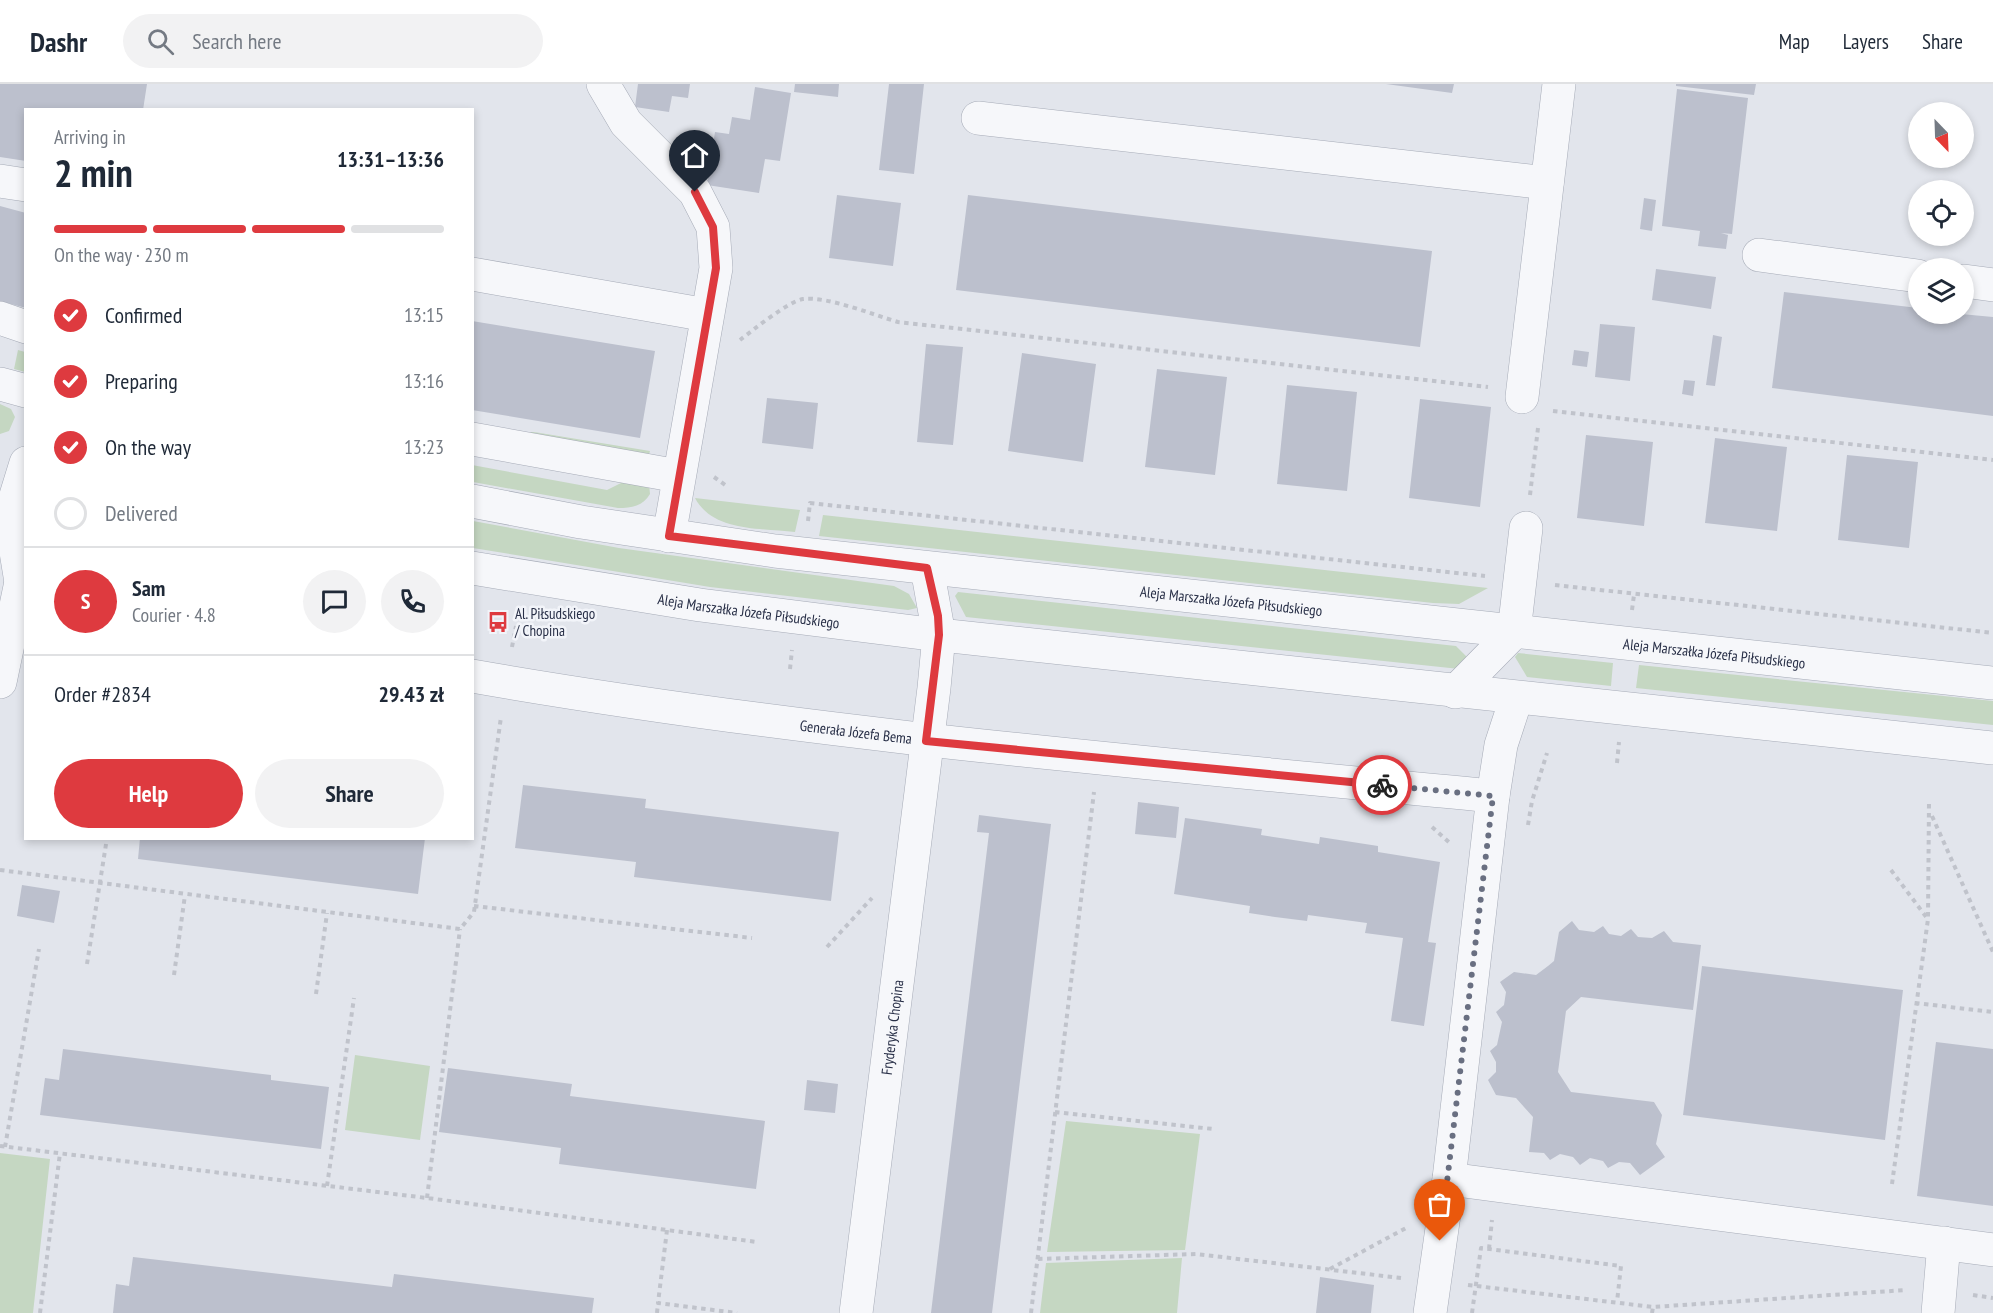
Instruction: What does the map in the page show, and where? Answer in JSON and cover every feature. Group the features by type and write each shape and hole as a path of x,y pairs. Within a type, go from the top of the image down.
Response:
{"street":[{"path":"603,84 626,123 682,177 707,212 713,227 716,268 669,536"},
{"path":"1531,403 1547,183 1559,84"},
{"path":"978,118 1547,183"},
{"path":"0,181 24,185"},
{"path":"1759,255 1908,275"},
{"path":"474,274 707,315"},
{"path":"1974,282 1993,285"},
{"path":"0,318 24,326"},
{"path":"0,384 24,390"},
{"path":"474,439 678,476"},
{"path":"0,455 24,462"},
{"path":"0,682 18,580 10,515 24,470"},
{"name":"Aleja Marszałka Józefa Piłsudskiego","path":"474,501 669,536 927,568 1993,683"},
{"path":"1455,692 1514,632 1526,528"},
{"name":"Aleja Marszałka Józefa Piłsudskiego","path":"474,568 700,605 939,635 1516,699 1993,748"},
{"name":"Fryderyka Chopina","path":"856,1313 939,635 938,616 927,568"},
{"name":"Generała Józefa Bema","path":"474,676 608,699 926,741 1493,796"},
{"path":"1432,1298 1449,1179 1493,796 1501,745 1516,699"},
{"path":"1449,1179 1993,1250"},
{"path":"1939,1302 1944,1243"}],"path":[{"path":"697,373 767,320 802,299 842,305 898,322 1500,388 1531,403 1993,460"},
{"path":"1526,528 1531,403"},
{"path":"810,503 1993,633"},
{"path":"427,1198 460,929 474,912 516,626"},
{"path":"1527,832 1532,801 1547,753"},
{"path":"1031,1313 1094,791"},
{"path":"1892,1184 1928,919 1931,813 1929,802"},
{"path":"1931,813 1993,952"},
{"path":"1429,825 1455,850"},
{"path":"87,964 107,840"},
{"path":"0,870 460,929"},
{"path":"1891,870 1928,919"},
{"path":"174,975 185,895"},
{"path":"827,948 873,897"},
{"path":"474,906 752,939"},
{"path":"316,994 327,913"},
{"path":"39,949 3,1146 427,1198 757,1242"},
{"path":"327,1186 354,998"},
{"path":"1915,1002 1993,1012"},
{"path":"1055,1112 1213,1129"},
{"path":"40,1313 60,1153"},
{"path":"1329,1270 1409,1226"},
{"path":"657,1313 667,1230"},
{"path":"1472,1313 1481,1248 1621,1266 1617,1302"},
{"path":"1038,1259 1196,1254 1329,1270 1432,1298 1475,1285 1653,1307 1889,1290 1939,1302 1993,1298"},
{"path":"658,1303 737,1313"},
{"path":"1652,1313 1653,1307"}],"green space":[{"path":"18,350 24,352 24,372 14,369"},
{"path":"0,404 11,409 15,417 9,431 0,434"},
{"path":"531,432 650,451 647,461 529,435"},
{"path":"474,465 607,490 631,478 649,484 650,494 644,501 637,506 618,508 474,482"},
{"path":"695,498 800,510 795,532 753,528 726,523 713,517"},
{"path":"823,515 1488,588 1459,604 1433,603 819,536"},
{"path":"474,521 619,548 894,586 909,594 917,608 908,610 710,587 474,548"},
{"path":"958,592 1456,646 1469,659 1469,670 966,617 955,596"},
{"path":"1518,653 1613,663 1611,686 1527,677 1515,657"},
{"path":"1639,665 1993,701 1993,725 1636,688"},
{"path":"355,1055 430,1066 420,1140 345,1130"},
{"path":"1066,1121 1200,1134 1185,1250 1047,1252"},
{"path":"0,1153 50,1159 33,1313 0,1313"},
{"path":"1182,1258 1177,1313 1040,1313 1046,1263"}],"building":[{"path":"0,84 147,84 143,108 24,108 24,161 0,157"},
{"path":"638,84 690,84 688,98 672,96 669,112 635,107"},
{"path":"795,84 839,84 838,97 794,92"},
{"path":"889,84 924,84 914,174 879,170"},
{"path":"1386,84 1454,84 1452,93"},
{"path":"1676,84 1756,84 1754,95 1676,86"},
{"path":"755,87 791,93 780,161 765,159 759,193 707,185 715,132 729,134 732,117 750,120"},
{"path":"1677,89 1748,98 1732,234 1721,233 1728,235 1726,249 1698,246 1700,231 1662,226"},
{"path":"837,195 901,203 893,266 829,258"},
{"path":"968,195 1432,251 1420,347 956,290"},
{"path":"1644,198 1656,200 1652,231 1640,229"},
{"path":"0,206 24,212 24,307 0,301"},
{"path":"1656,269 1716,277 1711,309 1652,300"},
{"path":"1784,292 1908,307 1908,324 1974,324 1974,315 1993,317 1993,416 1772,388"},
{"path":"474,321 655,351 640,438 474,410"},
{"path":"1600,324 1635,327 1630,381 1595,377"},
{"path":"1713,335 1722,337 1715,386 1706,385"},
{"path":"926,344 963,347 953,445 917,442"},
{"path":"1574,350 1589,352 1587,367 1572,365"},
{"path":"1022,353 1096,364 1083,462 1008,451"},
{"path":"1157,369 1227,377 1215,475 1145,467"},
{"path":"1684,380 1695,381 1693,396 1682,394"},
{"path":"1287,385 1357,392 1347,491 1277,484"},
{"path":"767,398 818,403 813,449 762,443"},
{"path":"1420,399 1491,407 1480,507 1409,498"},
{"path":"1586,435 1653,442 1644,526 1577,518"},
{"path":"1715,438 1787,447 1777,531 1705,523"},
{"path":"1847,455 1918,462 1909,548 1838,540"},
{"path":"523,785 646,799 645,808 839,832 831,901 634,877 636,862 515,848"},
{"path":"1138,802 1179,807 1176,838 1135,834"},
{"path":"979,815 1051,824 992,1313 931,1313 989,833 977,832"},
{"path":"1185,818 1262,829 1261,835 1319,844 1320,837 1378,846 1378,852 1440,862 1428,942 1436,943 1424,1026 1391,1021 1403,938 1365,933 1367,923 1308,915 1307,921 1275,917 1249,913 1250,906 1174,894"},
{"path":"140,840 425,840 418,894 138,859"},
{"path":"22,885 60,891 54,923 17,916"},
{"path":"1572,921 1579,930 1594,932 1603,926 1609,934 1621,936 1631,929 1638,937 1652,938 1664,931 1673,942 1701,945 1693,1010 1581,997 1566,1011 1558,1072 1571,1092 1654,1102 1662,1115 1656,1144 1665,1157 1640,1175 1630,1163 1619,1162 1608,1168 1603,1161 1590,1158 1580,1165 1573,1157 1560,1154 1550,1160 1544,1153 1529,1152 1533,1117 1516,1098 1496,1095 1488,1080 1496,1072 1496,1062 1490,1051 1497,1045 1502,1022 1496,1012 1504,1005 1506,992 1500,982 1514,972 1536,975 1554,961 1559,932"},
{"path":"1702,966 1903,990 1885,1140 1683,1115"},
{"path":"1936,1042 1993,1049 1993,1206 1917,1196"},
{"path":"63,1049 271,1075 271,1080 329,1087 321,1149 40,1115 45,1078 59,1080"},
{"path":"448,1068 572,1084 570,1096 765,1121 756,1189 559,1164 561,1148 439,1132"},
{"path":"807,1080 838,1084 835,1113 804,1110"},
{"path":"133,1257 392,1287 394,1274 594,1298 592,1313 113,1313 116,1284 129,1286"},
{"path":"1320,1277 1374,1285 1371,1313 1316,1313"}],"way so far":[{"path":"1382,785 1493,796 1440,1241"}],"place":[{"name":"Al. Piłsudskiego / Chopina","path":"498,622"}],"route":[{"path":"695,192 713,227 716,268 669,536 775,551 927,568 938,616 939,635 926,741 1382,785"}]}
